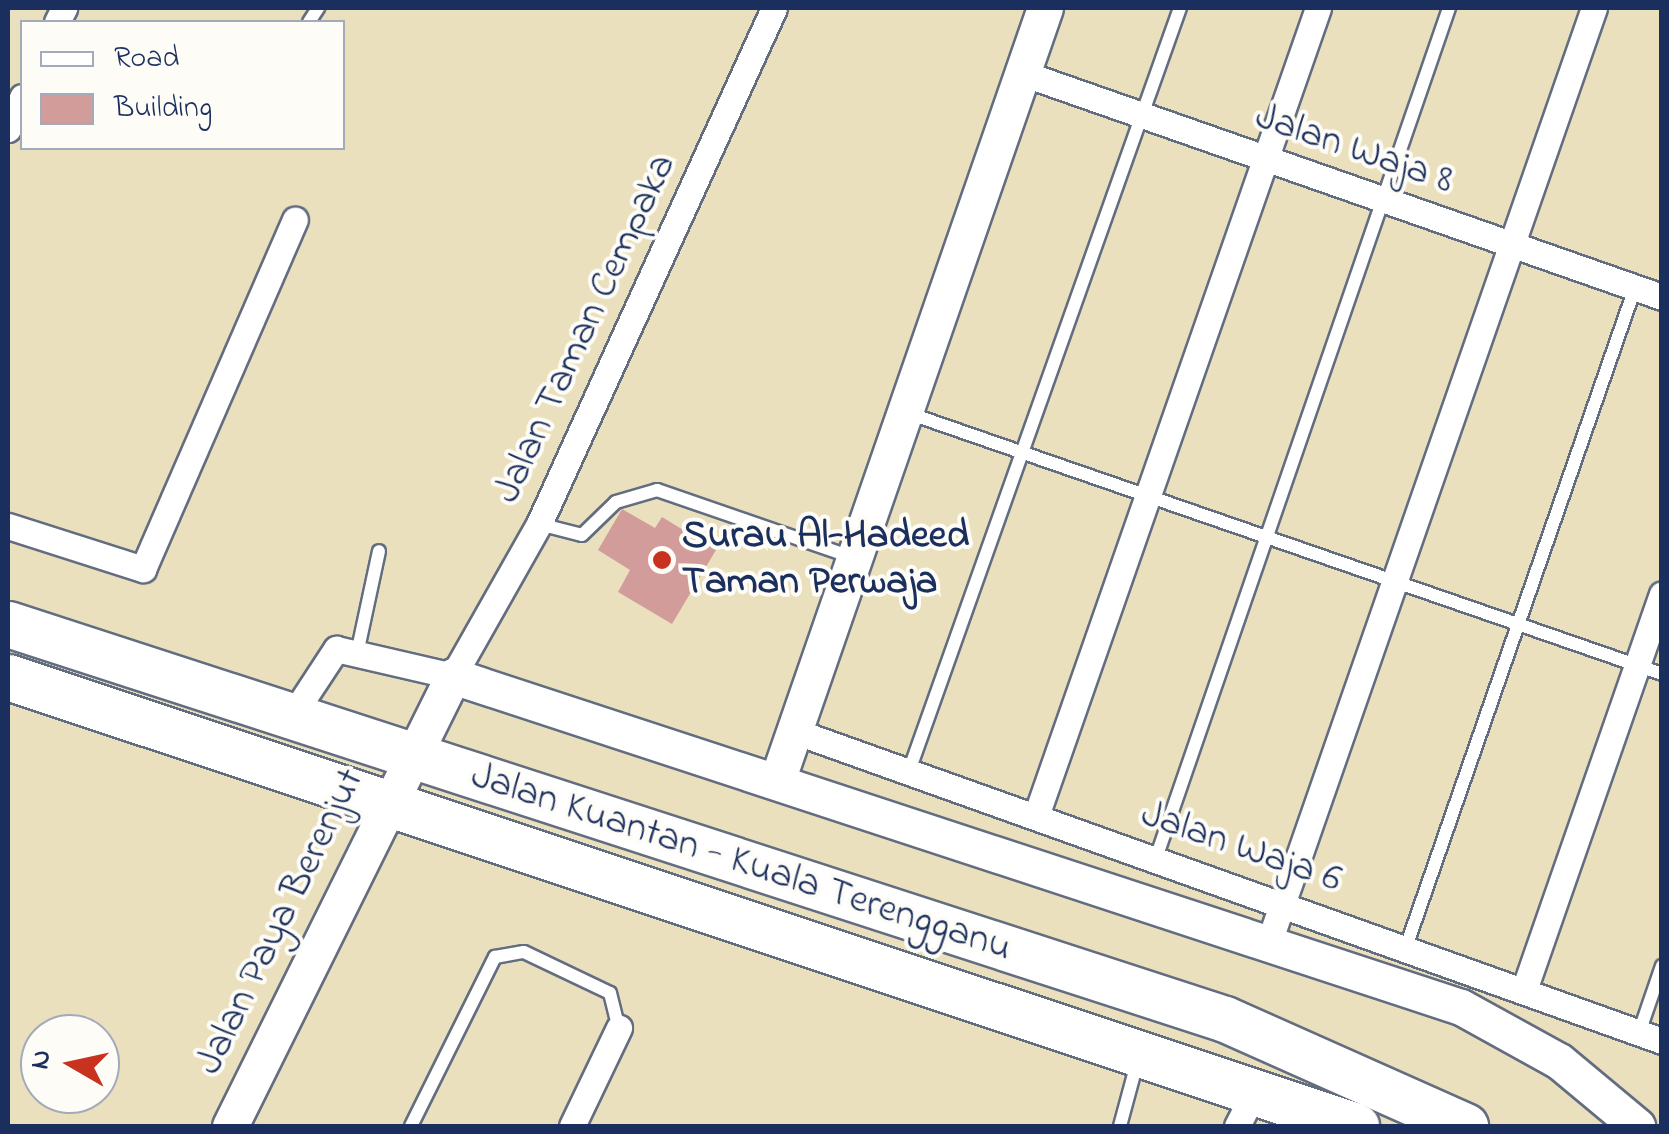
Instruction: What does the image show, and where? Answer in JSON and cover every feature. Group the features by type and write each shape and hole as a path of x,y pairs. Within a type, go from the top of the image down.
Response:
{"highway":[{"name":"Jalan Kuantan - Kuala Terengganu","path":"8,624 1225,1019 1465,1126"},
{"name":"Jalan Kuantan - Kuala Terengganu","path":"8,676 1140,1051 1246,1108 1356,1126"}],"street":[{"name":"Jalan Taman Cempaka","path":"454,676 539,524 774,8"},
{"path":"778,778 1044,8"},
{"path":"1036,816 1318,8"},
{"path":"1268,944 1594,8"},
{"name":"Jalan Waja 8","path":"1022,73 1662,297"},
{"path":"8,129 20,102"},
{"path":"8,526 142,568 295,220"},
{"path":"1524,990 1649,670 1662,594"},
{"path":"294,714 322,661 358,648 454,676 778,778 1507,1029 1637,1126"},
{"name":"Jalan Paya Berenjut","path":"230,1126 385,800 454,676"},
{"name":"Jalan Waja 6","path":"794,730 1284,899 1650,1037"},
{"path":"572,1126 619,1028"}],"lane":[{"path":"908,772 1180,8"},
{"path":"1156,858 1449,8"},
{"path":"1406,948 1635,288"},
{"path":"904,412 1649,670"},
{"path":"539,524 582,535 616,502 657,490 854,558"},
{"path":"358,648 379,552"},
{"path":"411,1126 494,957 524,952 610,993 619,1028"},
{"path":"1650,1037 1662,966"},
{"path":"1120,1126 1140,1051"}],"building":[{"name":"Surau Al-Hadeed Taman Perwaja","path":"622,509 655,528 662,517 716,550 672,624 618,592 630,570 598,550"}],"place":[{"name":"Surau Al-Hadeed Taman Perwaja","path":"662,560"}]}
